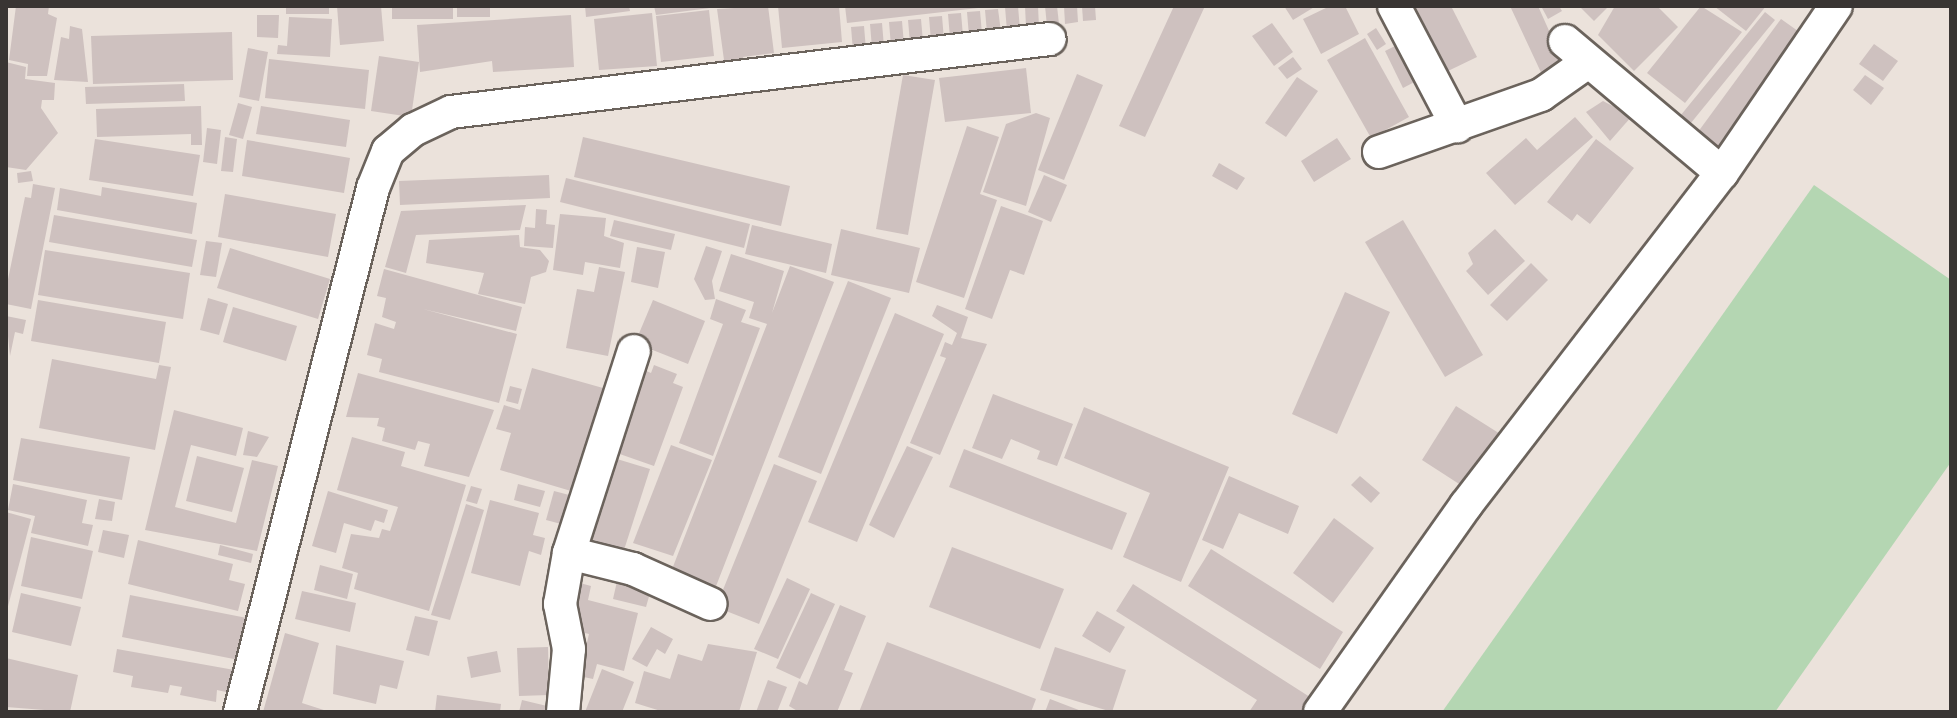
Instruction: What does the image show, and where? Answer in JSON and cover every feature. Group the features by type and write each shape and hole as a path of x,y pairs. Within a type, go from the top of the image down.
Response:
{"street":[{"path":"1394,6 1457,126"},
{"path":"1320,712 1466,505 1722,173 1836,6"},
{"path":"240,712 373,188 388,151 413,130 451,112 1050,39"},
{"path":"1379,152 1541,95 1575,53 1722,173"},
{"path":"563,712 569,649 560,604 569,553 634,351"},
{"path":"569,553 633,569 711,604"}],"green space":[{"path":"1814,185 1951,280 1951,462 1775,712 1442,712"}],"building":[{"path":"16,6 49,6 48,14 57,18 47,76 27,76 28,64 9,60"},
{"path":"286,6 329,6 329,14 286,14"},
{"path":"337,6 381,6 384,41 340,45"},
{"path":"392,6 453,6 453,19 392,19"},
{"path":"457,6 490,6 490,17 457,17"},
{"path":"585,6 629,6 630,11 586,17"},
{"path":"654,6 710,6 710,8 656,15"},
{"path":"768,6 774,53 743,57 746,72 720,76 717,61 724,60 717,9"},
{"path":"778,6 839,6 842,42 782,48"},
{"path":"845,6 978,6 978,8 847,23"},
{"path":"1018,6 1020,30 1007,31 1005,7"},
{"path":"1025,6 1038,6 1039,27 1026,27"},
{"path":"1045,6 1057,6 1059,24 1047,26"},
{"path":"1064,6 1077,6 1078,22 1065,24"},
{"path":"1082,6 1095,6 1096,20 1083,21"},
{"path":"1174,6 1205,6 1145,137 1119,126"},
{"path":"1284,6 1316,6 1293,20"},
{"path":"1330,6 1345,6 1359,34 1321,54 1303,19"},
{"path":"1415,6 1451,6 1477,57 1448,71"},
{"path":"1510,6 1538,6 1567,71 1545,81"},
{"path":"1541,6 1559,6 1562,11 1548,19"},
{"path":"1579,6 1609,6 1594,21"},
{"path":"1615,6 1657,6 1678,27 1634,71 1598,35"},
{"path":"1701,6 1742,32 1685,103 1647,73"},
{"path":"1714,6 1766,6 1746,31"},
{"path":"998,9 1001,32 987,33 985,10"},
{"path":"709,10 714,56 661,62 656,16"},
{"path":"980,11 982,34 969,36 967,12"},
{"path":"1765,12 1775,20 1686,129 1676,121"},
{"path":"652,13 657,66 599,70 594,19"},
{"path":"961,13 963,36 950,38 948,14"},
{"path":"257,15 279,15 278,38 257,37"},
{"path":"571,15 574,67 493,72 492,61 420,72 417,25"},
{"path":"942,16 944,40 931,41 929,17"},
{"path":"289,17 332,19 330,57 277,54 278,45 287,46"},
{"path":"921,19 923,42 910,43 908,20"},
{"path":"1781,19 1805,36 1719,153 1695,136"},
{"path":"902,21 904,45 891,46 889,22"},
{"path":"882,23 884,47 872,48 870,24"},
{"path":"1272,23 1293,52 1274,66 1252,36"},
{"path":"70,26 82,29 88,82 54,80 61,37 69,39"},
{"path":"864,26 866,50 853,51 851,27"},
{"path":"1376,28 1386,44 1377,50 1367,34"},
{"path":"232,32 233,80 93,84 91,36"},
{"path":"1365,38 1409,117 1371,138 1327,60"},
{"path":"1405,41 1424,77 1403,88 1385,51"},
{"path":"1874,44 1898,61 1883,81 1859,64"},
{"path":"248,48 268,52 259,101 239,97"},
{"path":"379,56 419,62 411,117 371,111"},
{"path":"1293,57 1302,69 1287,79 1278,68"},
{"path":"269,59 369,70 365,109 265,98"},
{"path":"6,62 26,67 25,79 55,83 54,100 42,100 41,108 58,133 26,170 6,167"},
{"path":"1026,68 1031,113 945,122 939,78"},
{"path":"1077,74 1103,85 1064,180 1038,170"},
{"path":"903,75 935,80 908,235 876,229"},
{"path":"1865,75 1884,88 1871,105 1853,90"},
{"path":"1297,77 1318,91 1286,137 1265,123"},
{"path":"184,84 185,101 86,104 85,87"},
{"path":"1603,101 1632,116 1610,141 1586,112"},
{"path":"238,103 252,107 243,139 229,135"},
{"path":"201,106 202,145 191,145 191,134 97,137 96,109"},
{"path":"261,106 350,120 346,147 256,134"},
{"path":"1036,113 1050,118 1026,206 983,192 1006,124"},
{"path":"1575,117 1593,137 1515,205 1486,173 1526,138 1537,150"},
{"path":"967,126 999,137 980,194 997,200 964,298 916,282"},
{"path":"207,128 221,130 217,164 203,162"},
{"path":"225,137 237,139 233,172 221,171"},
{"path":"583,137 790,186 781,226 574,177"},
{"path":"1337,138 1351,159 1314,182 1301,161"},
{"path":"95,139 200,155 193,196 89,180"},
{"path":"1596,139 1634,168 1590,224 1577,214 1572,221 1547,202"},
{"path":"247,140 350,158 344,193 242,176"},
{"path":"1219,163 1245,178 1237,190 1212,176"},
{"path":"31,171 33,181 18,183 17,173"},
{"path":"549,175 550,198 400,205 399,181"},
{"path":"1044,175 1067,185 1051,222 1028,212"},
{"path":"566,178 750,224 744,248 560,202"},
{"path":"33,184 55,188 31,309 6,304 6,289 25,197 31,198"},
{"path":"102,187 197,203 192,234 57,210 60,188 101,196"},
{"path":"225,194 336,214 328,257 218,237"},
{"path":"526,205 520,230 416,235 406,273 385,267 401,211"},
{"path":"1001,206 1043,221 1024,275 1010,270 992,319 965,309"},
{"path":"536,209 547,210 546,224 555,225 553,248 524,246 525,227 535,228"},
{"path":"560,214 606,218 604,236 624,243 620,268 585,262 583,275 553,270"},
{"path":"54,215 197,240 192,267 49,242"},
{"path":"614,220 675,234 671,250 610,236"},
{"path":"1403,220 1483,355 1445,377 1365,242"},
{"path":"752,225 832,244 826,273 745,254"},
{"path":"841,229 920,248 909,293 831,275"},
{"path":"1495,229 1525,261 1488,295 1466,271 1473,264 1468,253"},
{"path":"519,235 520,247 540,250 549,261 546,272 531,277 525,304 478,294 484,273 426,263 429,240"},
{"path":"206,241 222,243 216,277 200,275"},
{"path":"706,246 722,251 712,281 715,299 705,300 694,279"},
{"path":"637,247 665,252 658,288 631,282"},
{"path":"230,248 330,279 318,319 217,288"},
{"path":"45,250 190,273 183,319 38,295"},
{"path":"731,254 784,271 772,313 790,266 834,282 713,594 669,577 767,324 749,318 754,302 719,291"},
{"path":"1531,263 1548,280 1507,321 1490,305"},
{"path":"599,267 625,272 608,356 566,348 577,289 594,292"},
{"path":"384,269 522,307 516,331 423,309 517,334 499,403 379,372 382,359 367,355 375,323 394,329 396,322 382,317 386,298 377,296"},
{"path":"848,281 891,298 821,474 778,457"},
{"path":"1345,292 1390,312 1337,434 1292,414"},
{"path":"208,298 228,304 219,335 200,330"},
{"path":"716,299 746,310 741,322 760,328 713,456 679,443 723,324 710,319"},
{"path":"38,300 166,322 159,363 31,341"},
{"path":"653,300 705,321 688,364 635,343"},
{"path":"937,305 968,317 961,338 987,344 940,455 910,443 946,358 940,356 945,342 952,345 957,333 932,316"},
{"path":"233,307 297,326 286,361 223,342"},
{"path":"895,313 944,334 857,542 808,522"},
{"path":"6,316 26,320 23,334 15,332 10,356"},
{"path":"52,359 156,379 159,365 171,367 155,450 39,428"},
{"path":"654,365 677,374 673,383 683,387 654,466 614,452 644,370 651,373"},
{"path":"532,368 603,388 571,491 500,470 511,433 496,429 504,405 520,410"},
{"path":"358,373 494,410 469,477 424,466 430,444 418,441 415,450 382,441 385,428 377,426 379,418 346,417"},
{"path":"510,386 522,389 518,404 506,401"},
{"path":"993,394 1073,424 1057,466 1037,459 1040,451 1011,439 1002,459 972,448"},
{"path":"1456,406 1505,437 1470,491 1422,460"},
{"path":"1084,407 1229,467 1181,582 1123,557 1150,493 1064,458"},
{"path":"174,410 243,428 236,456 191,445 175,507 236,523 252,460 278,466 257,551 145,530"},
{"path":"248,431 269,437 257,457 243,455"},
{"path":"352,437 405,452 401,466 466,485 429,611 354,589 358,573 342,568 351,534 379,538 382,529 390,531 398,507 337,490"},
{"path":"21,438 130,457 122,500 13,480"},
{"path":"671,445 712,460 673,556 633,543"},
{"path":"907,446 933,457 894,538 869,525"},
{"path":"964,449 1127,513 1112,550 949,487"},
{"path":"197,456 244,468 232,512 186,501"},
{"path":"607,456 650,469 624,550 582,536"},
{"path":"774,464 817,481 759,624 716,607"},
{"path":"1229,476 1299,506 1288,534 1239,513 1223,549 1202,540"},
{"path":"1360,476 1380,493 1371,503 1351,485"},
{"path":"13,484 87,500 82,523 93,525 88,546 31,533 35,516 8,510"},
{"path":"518,484 545,491 540,507 514,500"},
{"path":"471,486 482,489 477,504 466,501"},
{"path":"328,491 388,510 384,523 375,520 371,531 344,523 336,553 312,546"},
{"path":"554,491 573,496 565,525 546,520"},
{"path":"99,499 115,502 112,521 95,519"},
{"path":"490,500 539,513 533,535 545,538 541,555 529,551 520,586 471,573"},
{"path":"466,504 484,510 450,620 431,615"},
{"path":"6,512 31,519 7,610 6,610"},
{"path":"1334,518 1374,548 1333,603 1293,573"},
{"path":"103,530 129,535 124,558 98,552"},
{"path":"31,537 93,551 82,599 21,586"},
{"path":"138,540 233,564 229,580 245,584 238,611 128,584"},
{"path":"220,545 253,554 251,563 218,555"},
{"path":"952,547 1064,589 1040,649 929,607"},
{"path":"1211,549 1343,632 1320,669 1188,586"},
{"path":"320,565 353,574 347,599 314,590"},
{"path":"618,577 652,586 646,607 613,599"},
{"path":"787,578 810,589 778,659 754,649"},
{"path":"580,583 591,586 588,600 638,613 624,671 597,664 593,679 579,676 589,634 569,629"},
{"path":"1133,584 1313,699 1305,712 1249,712 1257,700 1116,611"},
{"path":"302,591 356,603 350,632 295,619"},
{"path":"21,593 81,607 71,646 12,632"},
{"path":"811,593 835,604 800,679 776,668"},
{"path":"130,595 252,619 244,661 122,637"},
{"path":"840,605 866,616 844,670 853,673 837,712 799,712 789,706 799,681 807,685"},
{"path":"1097,611 1125,627 1110,653 1082,636"},
{"path":"415,616 438,621 429,656 406,650"},
{"path":"651,627 673,639 665,654 657,649 647,667 632,659"},
{"path":"285,633 319,643 302,703 330,712 263,712"},
{"path":"887,642 1036,699 1031,712 859,712"},
{"path":"708,644 757,652 739,712 664,712 635,703 644,671 670,679 678,654 702,661"},
{"path":"336,645 404,661 397,689 380,685 376,704 333,694"},
{"path":"548,647 549,695 519,696 517,648"},
{"path":"1055,647 1126,670 1112,712 1040,690"},
{"path":"117,649 240,671 235,694 217,690 216,702 180,695 182,687 170,685 168,693 131,687 133,676 113,672"},
{"path":"497,651 501,672 471,678 467,657"},
{"path":"6,658 78,675 70,712 6,707"},
{"path":"602,669 634,682 622,712 585,712"},
{"path":"768,680 787,687 777,712 756,712"},
{"path":"437,695 501,704 500,712 435,712"},
{"path":"1050,699 1084,712 1045,712"},
{"path":"522,700 547,706 545,712 519,712"}]}
